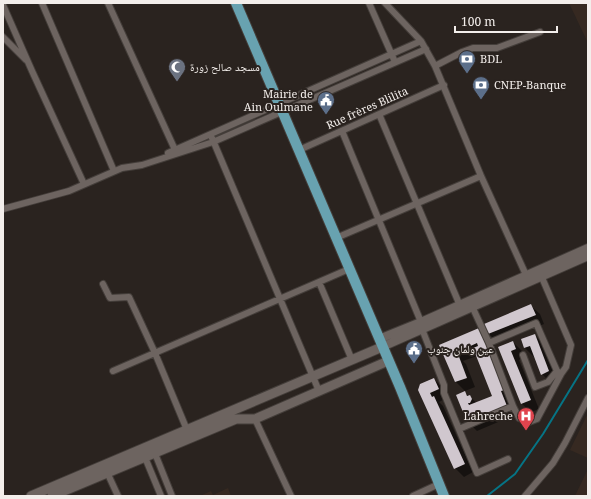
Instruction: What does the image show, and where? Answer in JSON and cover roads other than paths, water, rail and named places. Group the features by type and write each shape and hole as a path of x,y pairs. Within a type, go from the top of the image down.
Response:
{"main road":[{"path":"236,3 444,496"},
{"path":"153,449 188,430 352,360 380,343"},
{"path":"52,496 106,469 143,453 236,419 255,419 388,361"},
{"path":"31,496 106,469"}],"street":[{"path":"42,3 114,171"},
{"path":"108,3 176,152"},
{"path":"369,3 395,62"},
{"path":"385,3 421,41 435,66 481,176 526,275"},
{"path":"3,5 84,184"},
{"path":"435,66 473,48 497,48 540,32"},
{"path":"3,37 28,63"},
{"path":"3,209 69,190 122,168 142,165 176,152 213,142 280,107 421,41"},
{"path":"176,152 210,133 426,49"},
{"name":"Rue frères Blilita","path":"298,150 444,85"},
{"path":"379,114 461,308"},
{"path":"342,131 422,326 444,385 444,393 477,473 508,459"},
{"path":"210,133 279,300 319,391"},
{"path":"336,238 481,176"},
{"path":"380,343 422,326 540,273 588,248"},
{"path":"471,304 526,275 540,273 588,256"},
{"path":"114,371 349,269"},
{"path":"523,355 535,387 548,382 566,367 571,345 540,273"},
{"path":"319,282 352,360"},
{"path":"103,284 110,298 129,297 188,430"},
{"path":"471,304 489,343 519,418 529,422 537,419 559,373"},
{"path":"489,343 536,323 559,373"},
{"path":"526,496 553,463 588,398"},
{"path":"459,429 513,406"},
{"path":"255,419 291,496"},
{"path":"153,449 172,496"},
{"path":"143,453 161,496"},
{"path":"106,469 118,496"},
{"path":"413,496 439,484"}],"waterway":[{"path":"487,496 515,474 543,434 588,360"}],"place":[{"name":"BDL","path":"467,74"},
{"name":"مسجد صالح زورة","path":"177,82"},
{"name":"CNEP-Banque","path":"481,100"},
{"name":"Mairie de Ain Oulmane","path":"326,115"},
{"name":"عين ولمان جنوب","path":"414,364"},
{"name":"Lahreche","path":"526,431"}]}
